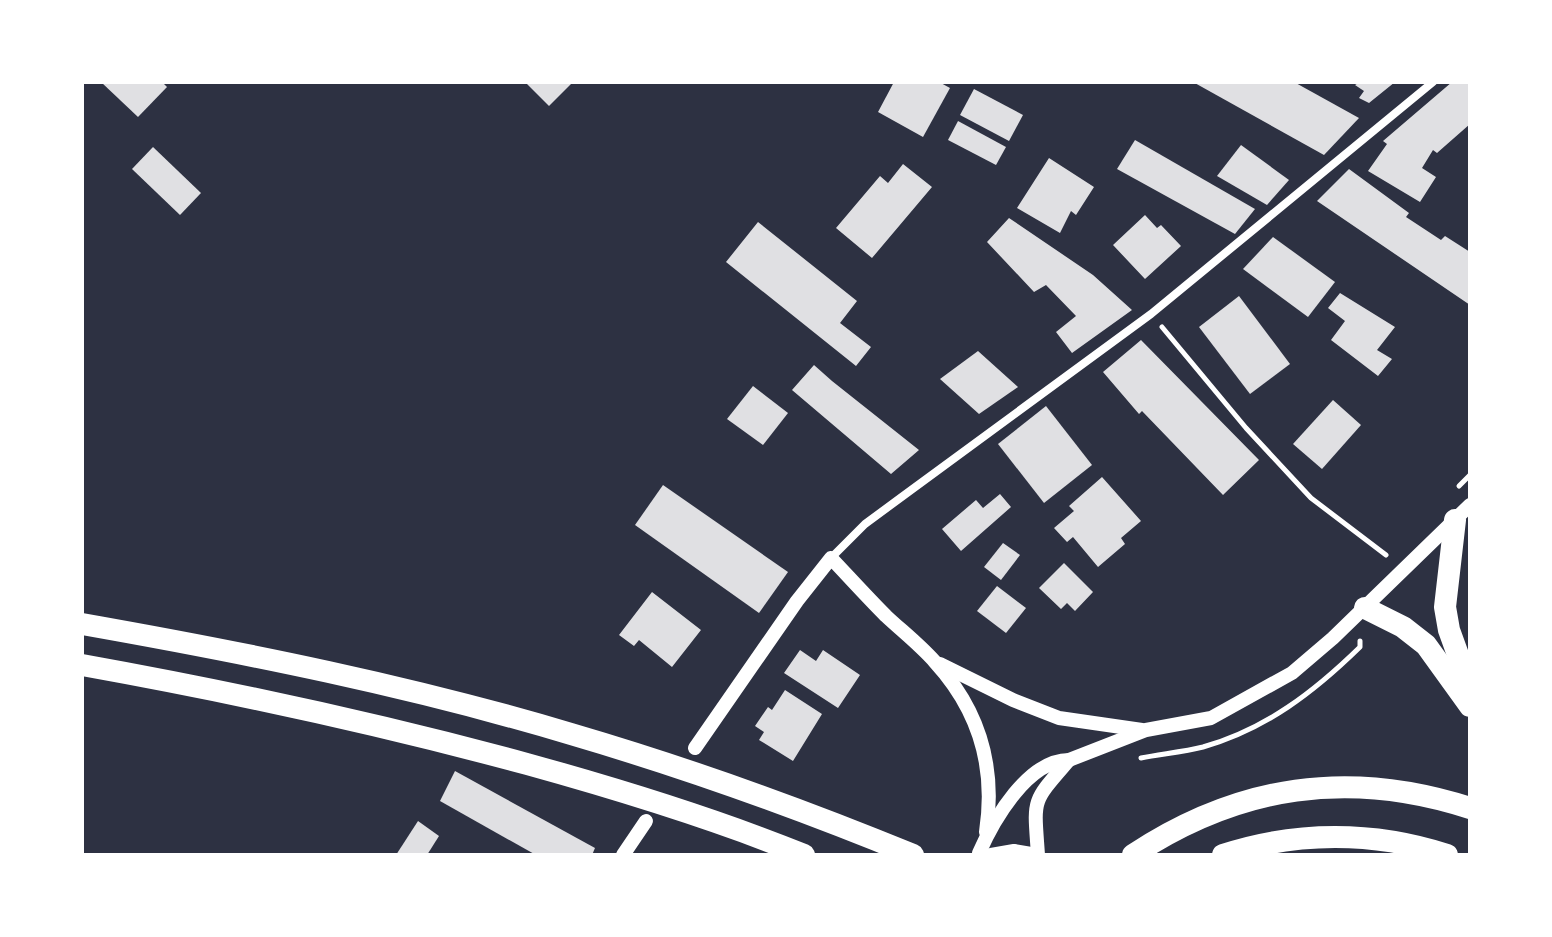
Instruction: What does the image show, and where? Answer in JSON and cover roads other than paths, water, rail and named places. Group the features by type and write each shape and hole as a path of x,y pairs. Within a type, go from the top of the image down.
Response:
{"highway":[{"path":"1462,513 1445,607 1449,630 1470,688"},
{"path":"1365,608 1403,627 1426,645 1470,706"},
{"path":"82,624 301,666 557,730 763,796 913,855"},
{"path":"82,665 285,704 417,735 621,790 709,818 804,855"},
{"path":"1133,855 1183,826 1219,810 1265,795 1309,788 1383,788 1430,795 1470,808"},
{"path":"1223,855 1287,839 1329,837 1384,839 1447,855"}],"street":[{"path":"695,748 771,636 831,558 865,524 1151,314 1433,82"},
{"path":"985,849 1003,809 1025,782 1045,766 1057,760 1069,760 1146,730 1211,718 1270,687 1292,673 1365,608 1462,513"},
{"path":"831,558 883,613 936,662 976,721 983,741 989,809 985,849"},
{"path":"936,662 1013,700 1059,718 1146,730"},
{"path":"985,849 1037,855 1036,804 1041,792 1069,760"},
{"path":"623,855 646,821"}]}
